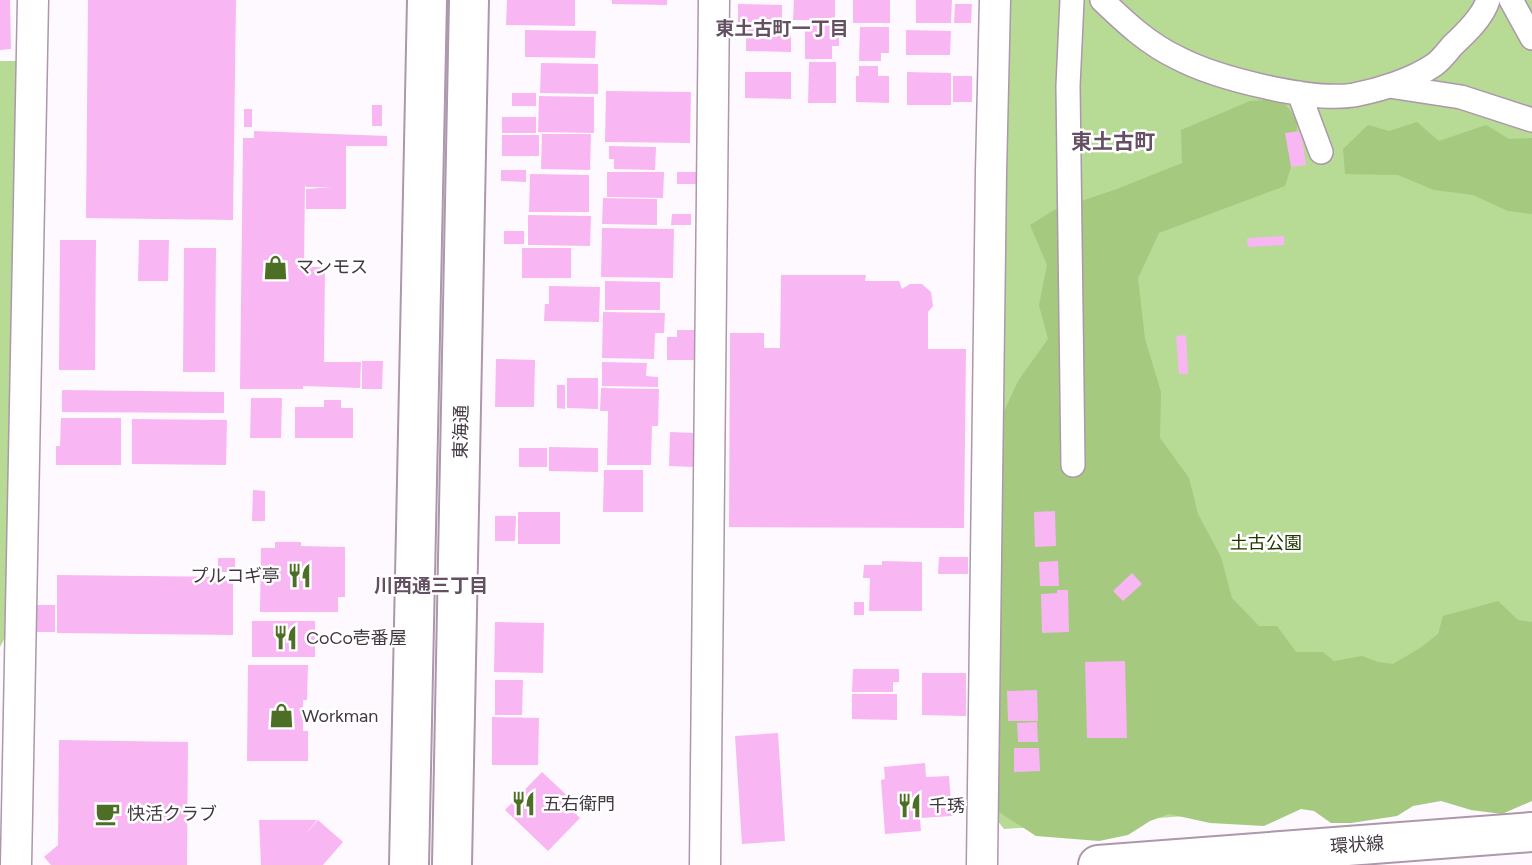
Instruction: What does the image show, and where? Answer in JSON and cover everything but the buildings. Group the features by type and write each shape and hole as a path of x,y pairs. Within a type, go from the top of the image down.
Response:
{"main road":[{"path":"409,865 427,0"},
{"name":"東海通","path":"452,865 469,0"},
{"name":"環状線","path":"1098,865 1532,832"}],"street":[{"path":"16,865 10,668 33,0"},
{"path":"705,865 714,0"},
{"path":"982,865 990,172 995,0"},
{"path":"1072,0 1068,86 1073,466"},
{"path":"1102,0 1136,33 1178,59 1239,80 1299,93 1352,95 1405,79 1434,65 1464,34 1488,0"},
{"path":"1511,0 1532,37"},
{"path":"1384,86 1461,97 1532,120"},
{"path":"1299,93 1321,152"}],"green space":[{"name":"土古公園","path":"1008,0 1532,0 1532,791 1004,829 997,820"},
{"path":"0,61 19,61 9,630 0,647"},
{"path":"1281,99 1297,119 1296,151 1285,186 1159,233 1138,278 1145,339 1161,392 1160,438 1189,478 1198,514 1221,557 1232,598 1259,626 1277,626 1296,652 1323,652 1334,661 1362,656 1393,664 1438,634 1443,616 1498,601 1518,620 1532,622 1532,801 1502,814 1471,810 1441,801 1413,806 1397,816 1351,823 1331,823 1314,811 1301,809 1264,826 1210,823 1169,814 1150,821 1128,835 1099,841 1036,836 988,805 994,433 1018,381 1048,339 1039,305 1047,265 1030,225 1054,210 1182,163 1181,130 1250,101"},
{"path":"1417,122 1439,141 1486,125 1509,139 1532,138 1532,214 1508,211 1473,195 1434,190 1398,175 1345,174 1343,149 1368,125 1389,131"}],"place":[{"name":"マンモス","path":"276,267"},
{"name":"プルコギ亭","path":"300,576"},
{"name":"CoCo壱番屋","path":"286,638"},
{"name":"Workman","path":"282,716"},
{"name":"五右衛門","path":"523,804"},
{"name":"千琇","path":"909,806"},
{"name":"快活クラブ","path":"107,814"}],"district":[{"name":"東土古町一丁目","path":"782,28"},
{"name":"東土古町","path":"1113,141"},
{"name":"川西通三丁目","path":"431,585"}]}
